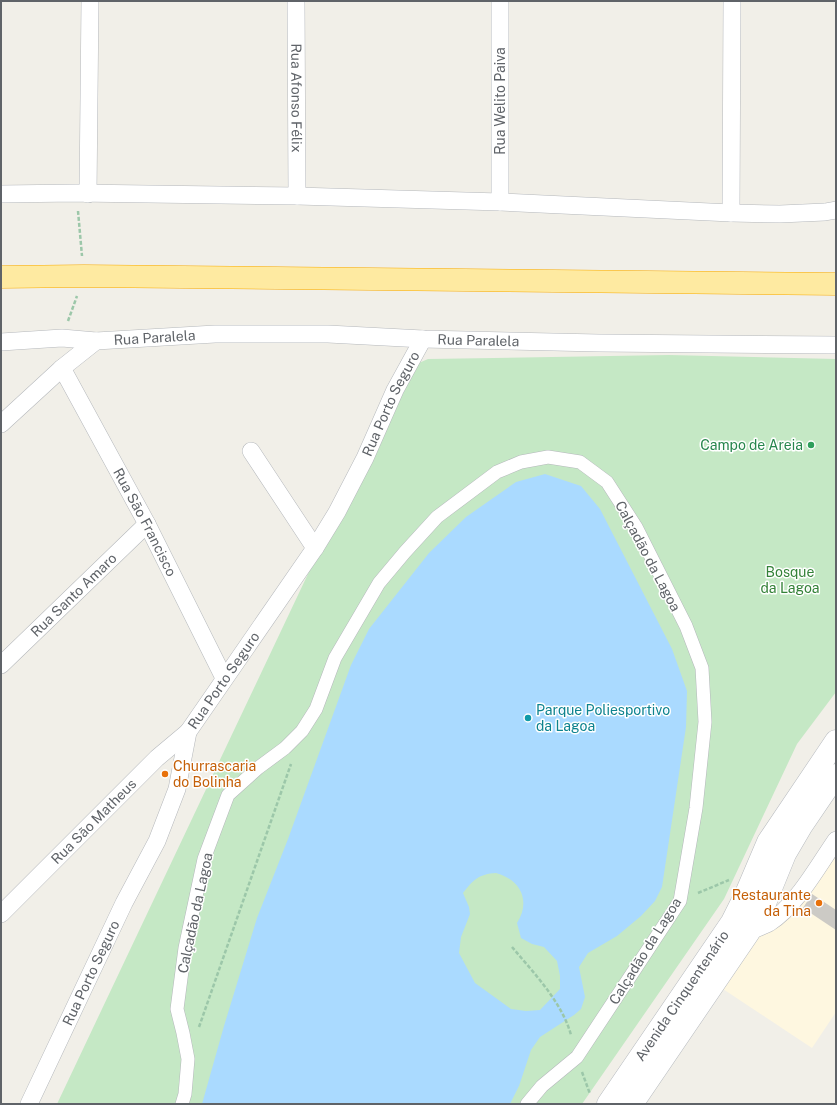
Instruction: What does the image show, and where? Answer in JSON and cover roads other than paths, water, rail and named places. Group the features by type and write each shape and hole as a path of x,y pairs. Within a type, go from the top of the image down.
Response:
{"highway":[{"path":"1,277 84,276 836,285"},
{"path":"811,284 836,279"}],"main road":[{"name":"Avenida Cinquentenário","path":"600,1101 728,928 745,896 768,842 836,741"},
{"name":"Avenida Cinquentenário","path":"632,1104 749,932 763,908 785,854 802,825 836,775"}],"street":[{"path":"82,194 90,1"},
{"name":"Rua Afonso Félix","path":"296,1 297,196"},
{"name":"Rua Welito Paiva","path":"500,1 500,202"},
{"path":"731,213 732,1"},
{"path":"1,194 297,196 500,202 780,214 825,212 836,210"},
{"name":"Rua Paralela","path":"1,342 62,338 96,340 216,334 328,334 423,339 599,343 836,345"},
{"name":"Rua Porto Seguro","path":"29,1104 124,903 158,841 177,789 188,732 315,548 348,493 379,428 395,390 423,339"},
{"path":"1,424 62,368 96,340"},
{"name":"Rua São Francisco","path":"62,368 146,524 224,678"},
{"path":"251,451 315,548"},
{"name":"Calçadão da Lagoa","path":"182,1104 185,1094 188,1059 177,1009 185,948 204,859 228,795 258,768 286,748 302,732 316,709 335,658 379,583 405,552 438,517 497,472 521,462 548,457 580,462 607,482 636,527 686,626 702,668 705,722 696,808 680,901 577,1057 542,1086 527,1104"},
{"name":"Rua Santo Amaro","path":"1,665 146,524"},
{"name":"Rua São Matheus","path":"1,914 157,758 188,732"},
{"path":"749,932 769,923 784,911 803,888 836,840"}],"water":[{"path":"545,474 581,486 600,509 672,649 687,691 686,727 662,887 655,901 641,916 617,936 588,953 579,967 585,997 581,1009 540,1037 531,1050 519,1086 510,1104 202,1104 257,918 288,839 351,665 369,629 429,553 466,517 516,482","holes":["496,873 505,876 517,886 523,899 523,907 517,923 521,938 532,944 544,947 557,961 560,976 560,989 540,1010 526,1011 511,1009 475,983 459,953 461,937 470,914 469,907 463,893 473,881 481,876"]}],"place":[{"name":"Campo de Areia","path":"811,445"},
{"name":"Parque Poliesportivo da Lagoa","path":"528,718"},
{"name":"Churrascaria do Bolinha","path":"165,774"},
{"name":"Restaurante da Tina","path":"819,903"}],"park label":[{"name":"Bosque da Lagoa","path":"790,580"}]}
